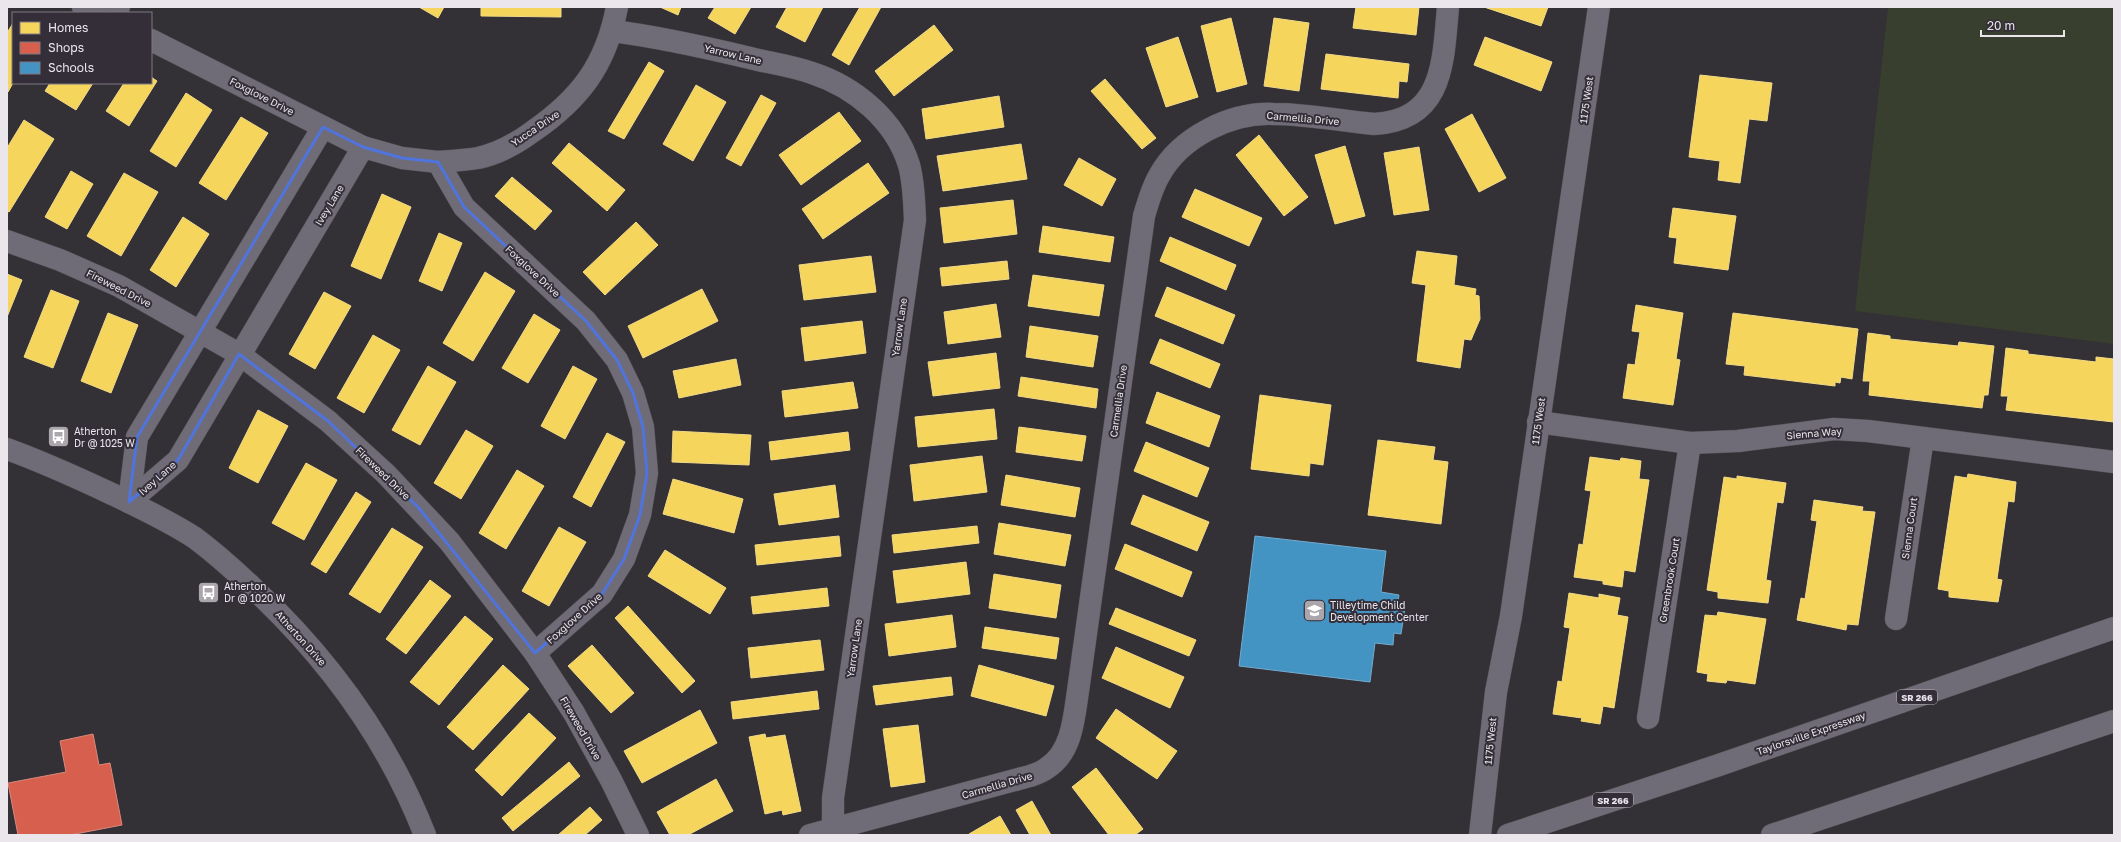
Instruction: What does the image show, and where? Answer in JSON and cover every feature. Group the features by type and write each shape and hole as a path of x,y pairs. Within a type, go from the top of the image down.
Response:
{"street":[{"path":"83,7 94,12"},
{"name":"Yucca Drive","path":"438,162 479,158 492,153 517,142 558,114 579,93 594,72 613,30 617,7"},
{"name":"Carmellia Drive","path":"810,835 1030,776 1048,768 1063,752 1071,731 1078,691 1144,216 1151,193 1159,175 1174,157 1197,135 1228,120 1251,115 1274,114 1374,124 1389,123 1404,119 1420,108 1436,86 1444,57 1448,7"},
{"name":"1175 West","path":"1480,835 1496,692 1510,616 1599,7"},
{"name":"Yarrow Lane","path":"613,30 709,48 812,73 841,85 867,103 892,131 908,165 914,192 915,220 833,798 833,829"},
{"name":"Foxglove Drive","path":"152,41 363,147 402,158 438,162 464,207 586,321 617,360 633,393 643,427 647,473 640,515 624,559 602,594 535,652"},
{"name":"Ivey Lane","path":"129,502 137,437 323,127"},
{"name":"Ivey Lane","path":"129,502 178,460 239,354 363,147"},
{"name":"Fireweed Drive","path":"7,241 60,260 120,286 239,354 328,421 418,507 449,541 535,652 574,713 638,835"},
{"name":"Sienna Way","path":"1538,422 1690,443 1738,441 1834,429 1868,431 2114,462"},
{"name":"Sienna Court","path":"1896,618 1923,438"},
{"name":"Greenbrook Court","path":"1648,718 1690,443"},
{"name":"Atherton Drive","path":"7,448 29,456 169,522 218,556 273,607 303,639 356,706 400,779 425,835"},
{"name":"Taylorsville Expressway","path":"1508,835 1719,765 2114,628"},
{"path":"1772,835 2114,721"}],"highlighted area":[{"path":"323,127 363,147 402,158 438,162 464,207 586,321 617,360 633,393 643,427 647,473 640,515 624,559 602,594 535,653 418,507 328,421 239,354 178,460 129,502 137,437"}],"green space":[{"path":"1888,7 2114,7 2114,344 1855,311"}],"building: Homes":[{"path":"419,7 444,7 438,18"},
{"path":"481,7 561,7 561,17 481,16"},
{"path":"660,7 681,7 678,15"},
{"path":"715,7 751,7 735,34 708,18"},
{"path":"787,7 823,7 805,42 776,27"},
{"path":"860,7 881,7 849,65 832,55"},
{"path":"1356,7 1419,7 1416,35 1353,28"},
{"path":"1484,7 1548,7 1541,26"},
{"path":"1231,18 1247,84 1217,92 1201,26"},
{"path":"1274,18 1309,23 1299,91 1264,86"},
{"path":"12,25 12,84 8,92 7,33"},
{"path":"934,25 953,50 894,96 875,71"},
{"path":"1178,37 1198,97 1166,107 1146,48"},
{"path":"1485,37 1552,62 1541,91 1474,65"},
{"path":"1326,54 1409,64 1407,82 1399,81 1398,98 1321,89"},
{"path":"649,62 664,71 624,139 608,131"},
{"path":"1700,75 1772,83 1767,121 1749,119 1740,183 1718,180 1720,161 1689,157"},
{"path":"152,78 157,81 129,126 106,111 123,84 152,84"},
{"path":"1105,79 1156,138 1142,149 1091,91"},
{"path":"49,84 92,84 76,110 45,91"},
{"path":"696,85 726,102 693,161 663,144"},
{"path":"186,93 212,110 176,167 150,151"},
{"path":"761,95 776,103 741,166 726,158"},
{"path":"999,96 1004,127 926,139 922,109"},
{"path":"839,112 861,141 801,185 779,155"},
{"path":"1472,114 1506,178 1479,192 1445,129"},
{"path":"241,117 268,133 226,200 199,183"},
{"path":"24,120 54,139 9,212 7,211 7,148"},
{"path":"1259,135 1308,197 1284,216 1236,155"},
{"path":"569,143 625,190 607,211 552,163"},
{"path":"1021,144 1027,179 943,191 937,156"},
{"path":"1345,146 1365,216 1335,224 1315,155"},
{"path":"1419,147 1429,210 1394,215 1384,153"},
{"path":"1079,158 1116,179 1102,206 1064,185"},
{"path":"868,163 889,193 823,239 802,209"},
{"path":"71,171 93,184 67,229 45,217"},
{"path":"124,173 158,192 121,256 87,236"},
{"path":"512,177 552,211 535,230 495,196"},
{"path":"1195,189 1262,218 1249,246 1182,217"},
{"path":"382,194 411,207 381,279 351,266"},
{"path":"1013,200 1017,234 944,243 940,208"},
{"path":"1673,208 1736,216 1728,270 1674,263 1677,238 1669,237"},
{"path":"183,217 209,234 176,287 150,270"},
{"path":"636,222 658,245 605,295 583,272"},
{"path":"1043,226 1114,237 1110,262 1039,252"},
{"path":"439,233 462,243 442,291 419,281"},
{"path":"1170,237 1236,265 1226,290 1160,261"},
{"path":"1417,251 1457,256 1454,285 1476,289 1475,295 1479,296 1480,319 1471,340 1464,339 1460,368 1417,361 1426,285 1412,283"},
{"path":"871,256 876,292 804,300 799,265"},
{"path":"1007,261 1009,279 942,286 940,268"},
{"path":"485,272 515,291 473,361 443,343"},
{"path":"7,274 22,280 7,317"},
{"path":"1033,275 1104,285 1099,316 1028,306"},
{"path":"1167,287 1235,315 1223,344 1155,316"},
{"path":"702,289 718,321 643,358 628,326"},
{"path":"51,290 79,301 53,368 24,357"},
{"path":"324,292 351,306 315,369 289,354"},
{"path":"996,304 1001,337 948,344 944,312"},
{"path":"1636,305 1683,313 1676,359 1680,360 1673,405 1623,398 1628,364 1635,365 1640,332 1632,331"},
{"path":"108,313 138,325 111,393 81,381"},
{"path":"1733,313 1858,329 1852,379 1841,377 1840,383 1835,382 1835,386 1744,375 1745,366 1726,364"},
{"path":"534,314 560,330 528,383 502,368"},
{"path":"862,321 866,353 805,361 801,328"},
{"path":"1030,326 1098,336 1093,367 1026,357"},
{"path":"1868,333 1890,336 1890,339 1958,346 1959,342 1994,346 1988,395 1984,395 1982,408 1869,395 1870,381 1863,381"},
{"path":"373,335 400,350 364,413 337,398"},
{"path":"1160,339 1220,364 1210,388 1150,363"},
{"path":"2006,348 2028,351 2028,354 2096,362 2096,357 2114,359 2114,422 2006,410 2008,396 2001,396"},
{"path":"996,353 1000,388 933,396 928,362"},
{"path":"736,359 741,385 679,398 673,371"},
{"path":"428,366 456,382 420,445 392,430"},
{"path":"573,366 597,379 565,439 541,426"},
{"path":"1021,377 1098,389 1096,408 1018,396"},
{"path":"853,382 858,408 785,417 782,391"},
{"path":"1157,392 1220,416 1209,447 1146,423"},
{"path":"1260,395 1331,405 1323,465 1310,463 1309,476 1251,469"},
{"path":"994,409 997,439 918,447 915,417"},
{"path":"258,410 288,426 258,483 229,468"},
{"path":"1019,427 1086,436 1082,461 1016,452"},
{"path":"466,430 493,446 461,499 434,483"},
{"path":"673,431 751,435 749,465 672,462"},
{"path":"848,432 850,450 771,460 769,442"},
{"path":"607,433 625,442 591,507 573,497"},
{"path":"1378,440 1435,447 1433,460 1448,462 1441,524 1368,515"},
{"path":"1146,442 1209,468 1197,497 1134,471"},
{"path":"982,456 987,492 914,501 910,465"},
{"path":"1590,457 1620,461 1621,458 1641,461 1639,479 1649,480 1635,572 1624,570 1622,587 1603,584 1603,581 1574,577 1579,544 1583,545 1591,491 1585,490"},
{"path":"306,463 337,480 304,540 272,523"},
{"path":"517,470 544,486 506,549 479,533"},
{"path":"1968,474 2016,482 2014,502 2008,501 1997,579 2002,580 1998,602 1949,597 1949,591 1938,589 1955,476 1967,478"},
{"path":"1006,475 1080,488 1075,517 1001,505"},
{"path":"1737,476 1786,483 1783,503 1777,502 1766,580 1771,581 1768,603 1718,598 1718,592 1707,590 1724,477 1737,479"},
{"path":"673,479 743,499 734,533 663,514"},
{"path":"835,485 839,517 779,525 774,494"},
{"path":"356,492 371,502 326,573 311,564"},
{"path":"1143,495 1209,522 1197,551 1131,524"},
{"path":"1814,500 1863,507 1862,511 1875,512 1858,625 1847,624 1846,630 1797,620 1801,598 1805,599 1817,521 1811,520"},
{"path":"999,523 1071,535 1065,566 994,554"},
{"path":"977,526 979,543 894,553 892,535"},
{"path":"559,527 586,542 549,606 522,591"},
{"path":"392,528 423,547 380,613 349,594"},
{"path":"839,536 841,556 757,565 755,545"},
{"path":"1125,544 1192,572 1182,597 1115,569"},
{"path":"665,550 726,588 710,614 648,576"},
{"path":"966,562 970,594 897,603 893,571"},
{"path":"994,574 1061,585 1056,618 989,608"},
{"path":"430,580 451,596 406,654 386,639"},
{"path":"827,588 829,606 753,614 751,597"},
{"path":"1569,593 1599,598 1599,594 1620,598 1617,615 1628,617 1614,708 1603,706 1600,724 1581,721 1582,718 1553,714 1558,681 1562,682 1570,628 1564,627"},
{"path":"628,606 695,681 682,693 615,618"},
{"path":"1116,608 1196,640 1189,656 1109,624"},
{"path":"1718,612 1766,619 1755,684 1727,680 1726,683 1707,681 1708,674 1697,672 1705,615 1717,616"},
{"path":"952,615 956,647 889,656 885,624"},
{"path":"465,616 493,639 439,705 410,682"},
{"path":"985,627 1059,638 1056,659 982,648"},
{"path":"820,640 824,670 751,678 748,648"},
{"path":"592,645 634,693 611,713 568,666"},
{"path":"1116,647 1184,677 1170,708 1102,678"},
{"path":"503,665 529,689 473,750 447,727"},
{"path":"979,665 1054,686 1046,716 971,696"},
{"path":"951,677 953,695 876,705 873,686"},
{"path":"817,691 819,709 733,719 731,702"},
{"path":"1116,709 1177,751 1157,779 1096,738"},
{"path":"700,710 717,743 642,783 624,751"},
{"path":"529,713 556,738 502,796 475,770"},
{"path":"918,725 925,782 891,787 883,729"},
{"path":"765,734 766,738 785,735 801,811 783,815 782,810 765,814 749,737"},
{"path":"569,762 580,776 513,831 502,818"},
{"path":"1096,768 1143,829 1135,835 1109,835 1072,787"},
{"path":"716,779 733,811 688,835 670,835 657,812"},
{"path":"1032,801 1051,835 1030,835 1016,810"},
{"path":"590,807 602,820 585,835 558,835"},
{"path":"1000,816 1011,835 969,835 969,834"}],"building: Shops":[{"path":"93,734 99,765 110,763 122,825 70,835 18,835 8,783 66,772 60,741"}],"building: Schools":[{"path":"1255,536 1386,551 1381,592 1399,595 1397,607 1405,608 1401,634 1394,633 1393,645 1375,643 1370,682 1239,666"}],"place":[{"name":"Atherton Dr @ 1025 W","path":"59,437"},
{"name":"Atherton Dr @ 1020 W","path":"209,592"},
{"name":"Tilleytime Child Development Center","path":"1314,611"}]}
